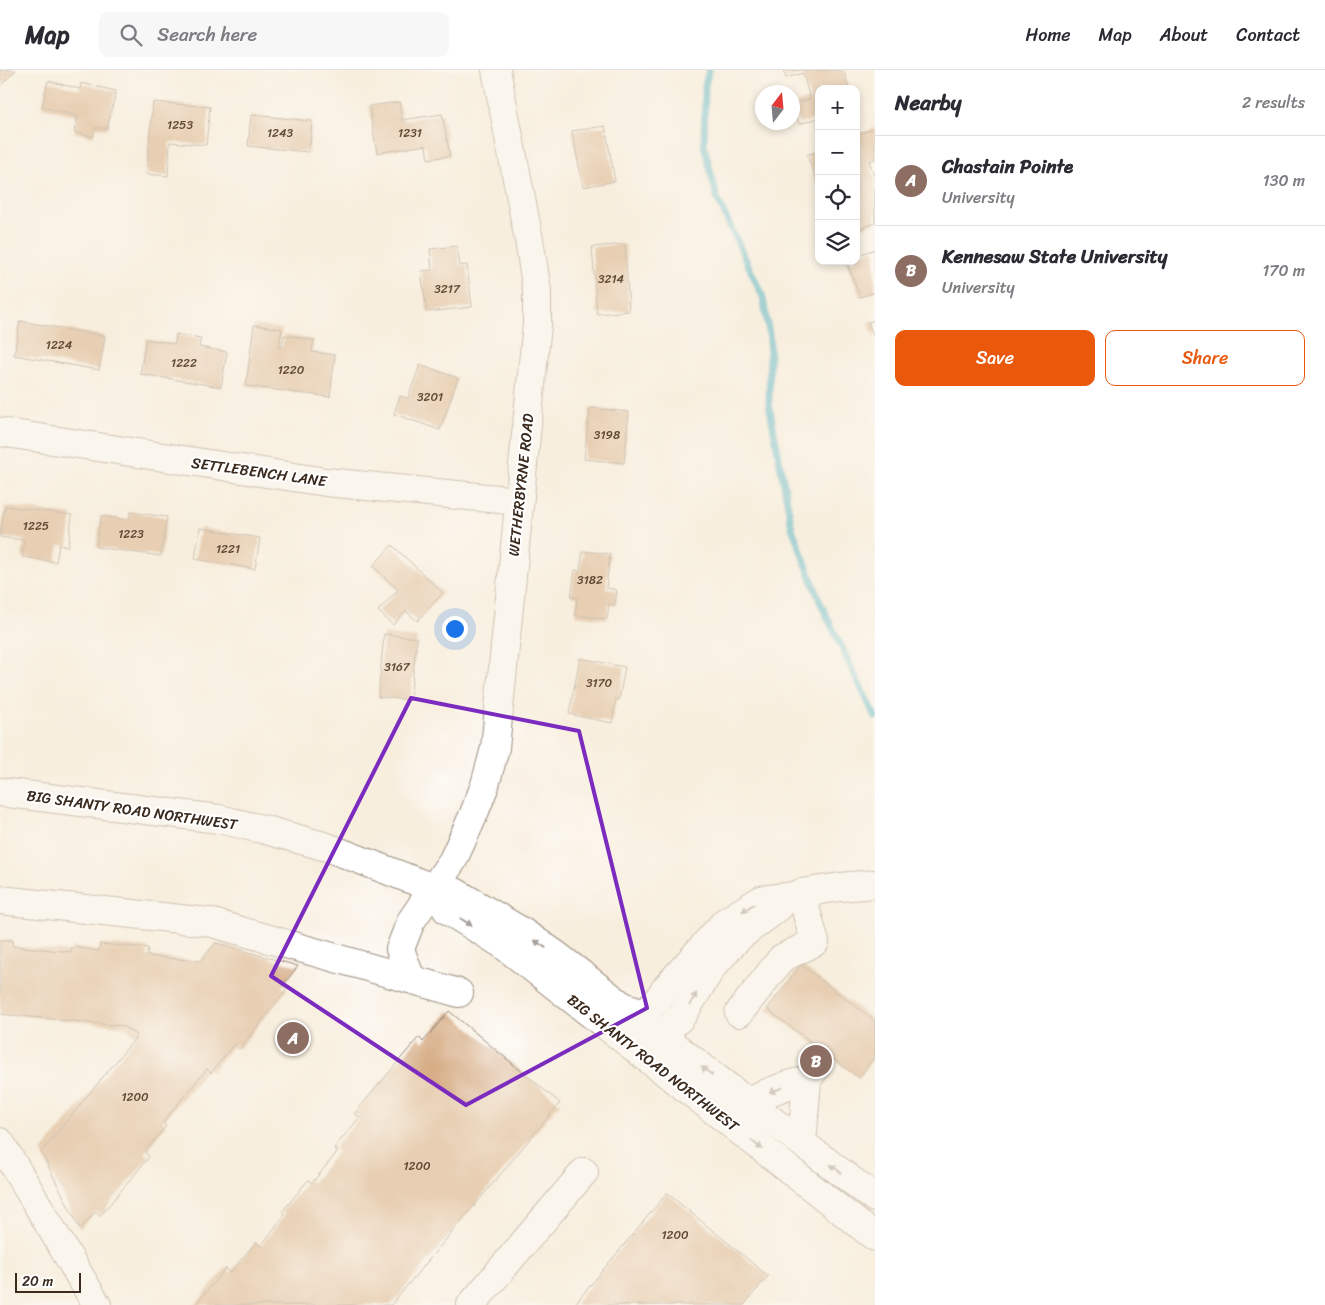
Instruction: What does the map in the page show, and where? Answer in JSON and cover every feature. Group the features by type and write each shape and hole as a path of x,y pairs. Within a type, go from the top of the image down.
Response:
{"street":[{"name":"WETHERBYRNE ROAD","path":"412,979 400,949 411,921 453,860 485,785 495,748 537,324 537,291 529,240 496,70"},
{"name":"SETTLEBENCH LANE","path":"0,432 326,482 518,501"},
{"name":"BIG SHANTY ROAD NORTHWEST","path":"0,792 177,813 228,821 327,847 433,888 456,892 555,954 875,1198"},
{"path":"620,1005 644,1013 658,1000 666,988 725,922 761,900 857,885 875,884"},
{"name":"BIG SHANTY ROAD NORTHWEST","path":"433,888 447,910 502,944 875,1237"},
{"path":"739,1013 782,958 815,942 797,895"},
{"path":"526,963 551,972 636,1036 661,1036 681,1017 712,967 739,937 797,895"},
{"path":"0,900 209,922 459,992"},
{"path":"746,1101 811,1075 802,1143"},
{"path":"0,1142 97,1305"},
{"path":"471,1305 584,1172"}],"highlighted area":[{"path":"411,698 579,731 647,1008 466,1105 271,976"}],"building":[{"path":"0,70 16,70 0,86"},
{"path":"783,70 841,70 841,72 844,71 848,85 815,85 815,119 800,124 800,102 810,99 803,73 786,78"},
{"path":"48,81 80,89 81,83 116,91 107,129 96,127 93,137 74,132 78,116 42,107"},
{"path":"153,102 210,107 206,145 170,142 168,176 146,174"},
{"path":"399,102 402,120 442,114 450,156 428,159 426,145 377,153 369,106"},
{"path":"251,115 312,121 309,152 248,146"},
{"path":"605,126 615,181 583,187 572,131"},
{"path":"875,128 875,159 869,161 875,178 875,223 860,229 860,175 860,133"},
{"path":"815,152 815,176 807,155"},
{"path":"625,244 629,311 597,314 592,247"},
{"path":"457,246 460,266 467,265 472,307 427,312 421,271 432,270 430,249"},
{"path":"875,249 875,292 860,297 848,265 860,265 860,255"},
{"path":"875,320 875,340 868,322"},
{"path":"20,321 105,336 99,370 14,355"},
{"path":"254,325 282,329 279,347 282,347 284,335 314,340 312,352 335,355 330,397 246,386"},
{"path":"176,334 201,338 199,347 227,352 221,387 140,374 146,339 175,344"},
{"path":"420,365 458,378 440,430 394,414 400,396 408,398"},
{"path":"590,408 629,412 624,463 584,459"},
{"path":"5,506 72,515 68,546 59,545 56,562 22,557 24,540 0,537"},
{"path":"130,512 167,517 161,556 96,547 101,516 129,520"},
{"path":"200,528 260,538 255,569 195,559"},
{"path":"392,545 443,593 417,621 406,611 393,625 378,611 398,590 373,566"},
{"path":"583,551 610,554 606,588 617,590 615,605 609,604 607,619 575,615 577,597 571,597 575,570 580,571"},
{"path":"384,634 417,638 410,700 378,697"},
{"path":"580,658 625,667 619,700 616,699 612,723 569,714"},
{"path":"0,940 12,940 13,946 71,952 72,947 99,951 100,944 148,948 147,956 200,961 216,943 298,966 282,986 287,990 239,1049 234,1044 211,1073 207,1069 163,1122 166,1126 145,1152 149,1157 100,1216 96,1211 80,1229 41,1152 137,1036 123,1026 0,1014"},
{"path":"801,965 875,1021 875,1056 859,1078 767,1009"},
{"path":"449,1011 560,1103 391,1305 195,1305 226,1268 230,1273 256,1242 261,1246 285,1214 282,1212 308,1180 312,1183 338,1151 334,1148 360,1117 354,1114 419,1037 423,1042"},
{"path":"667,1193 768,1276 744,1305 574,1305"}],"waterway":[{"path":"709,70 705,85 704,145 717,198 763,297 770,340 769,404 792,528 821,604 875,717"}],"place":[{"name":"Chastain Pointe","path":"293,1038"},
{"name":"Kennesaw State University","path":"816,1061"}]}
